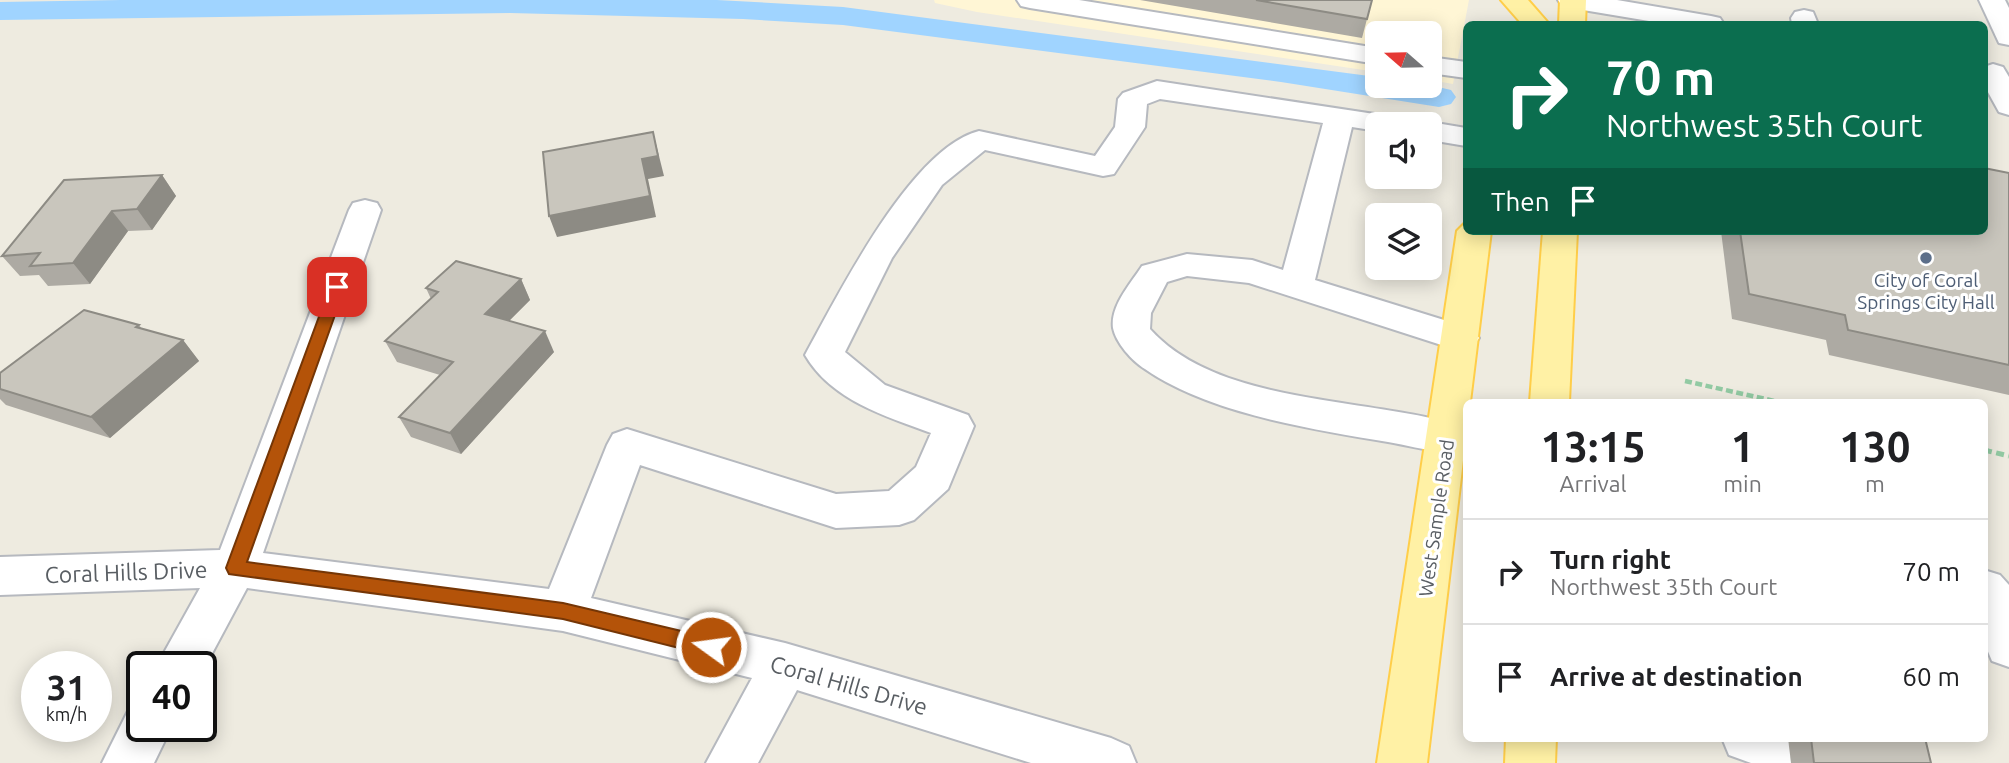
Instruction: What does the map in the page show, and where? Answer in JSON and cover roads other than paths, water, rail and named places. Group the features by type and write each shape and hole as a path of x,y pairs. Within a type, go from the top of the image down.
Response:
{"main road":[{"path":"1502,21 1505,0"},
{"path":"1514,0 1533,21"},
{"path":"1572,0 1572,21"},
{"name":"West Sample Road","path":"1402,763 1473,235"},
{"path":"1550,399 1560,235"},
{"path":"1530,763 1531,742"}],"street":[{"path":"1030,0 1365,54"},
{"path":"1572,0 1694,21"},
{"path":"1992,0 2009,37"},
{"path":"1442,67 1463,70"},
{"path":"1996,74 2009,106"},
{"path":"563,611 627,445 836,511 899,508 933,477 954,426 871,395 824,355 876,256 931,178 979,140 1103,167 1129,127 1133,99 1157,90 1365,121"},
{"path":"1296,286 1339,118"},
{"path":"1442,133 1463,136"},
{"path":"189,651 235,568 365,210"},
{"path":"1447,437 1312,412 1209,386 1155,358 1134,336 1131,316 1154,274 1187,265 1252,272 1460,338"},
{"name":"Coral Hills Drive","path":"0,576 235,568 563,611 785,665 1111,763"},
{"path":"1988,592 2000,612 2009,646"},
{"path":"732,763 785,665"},
{"path":"127,763 139,742"},
{"path":"1734,742 1735,763"}],"waterway":[{"path":"0,11 510,4 743,10 843,16 1281,72 1365,85"}],"place":[{"name":"City of Coral Springs City Hall","path":"1926,258"}]}
